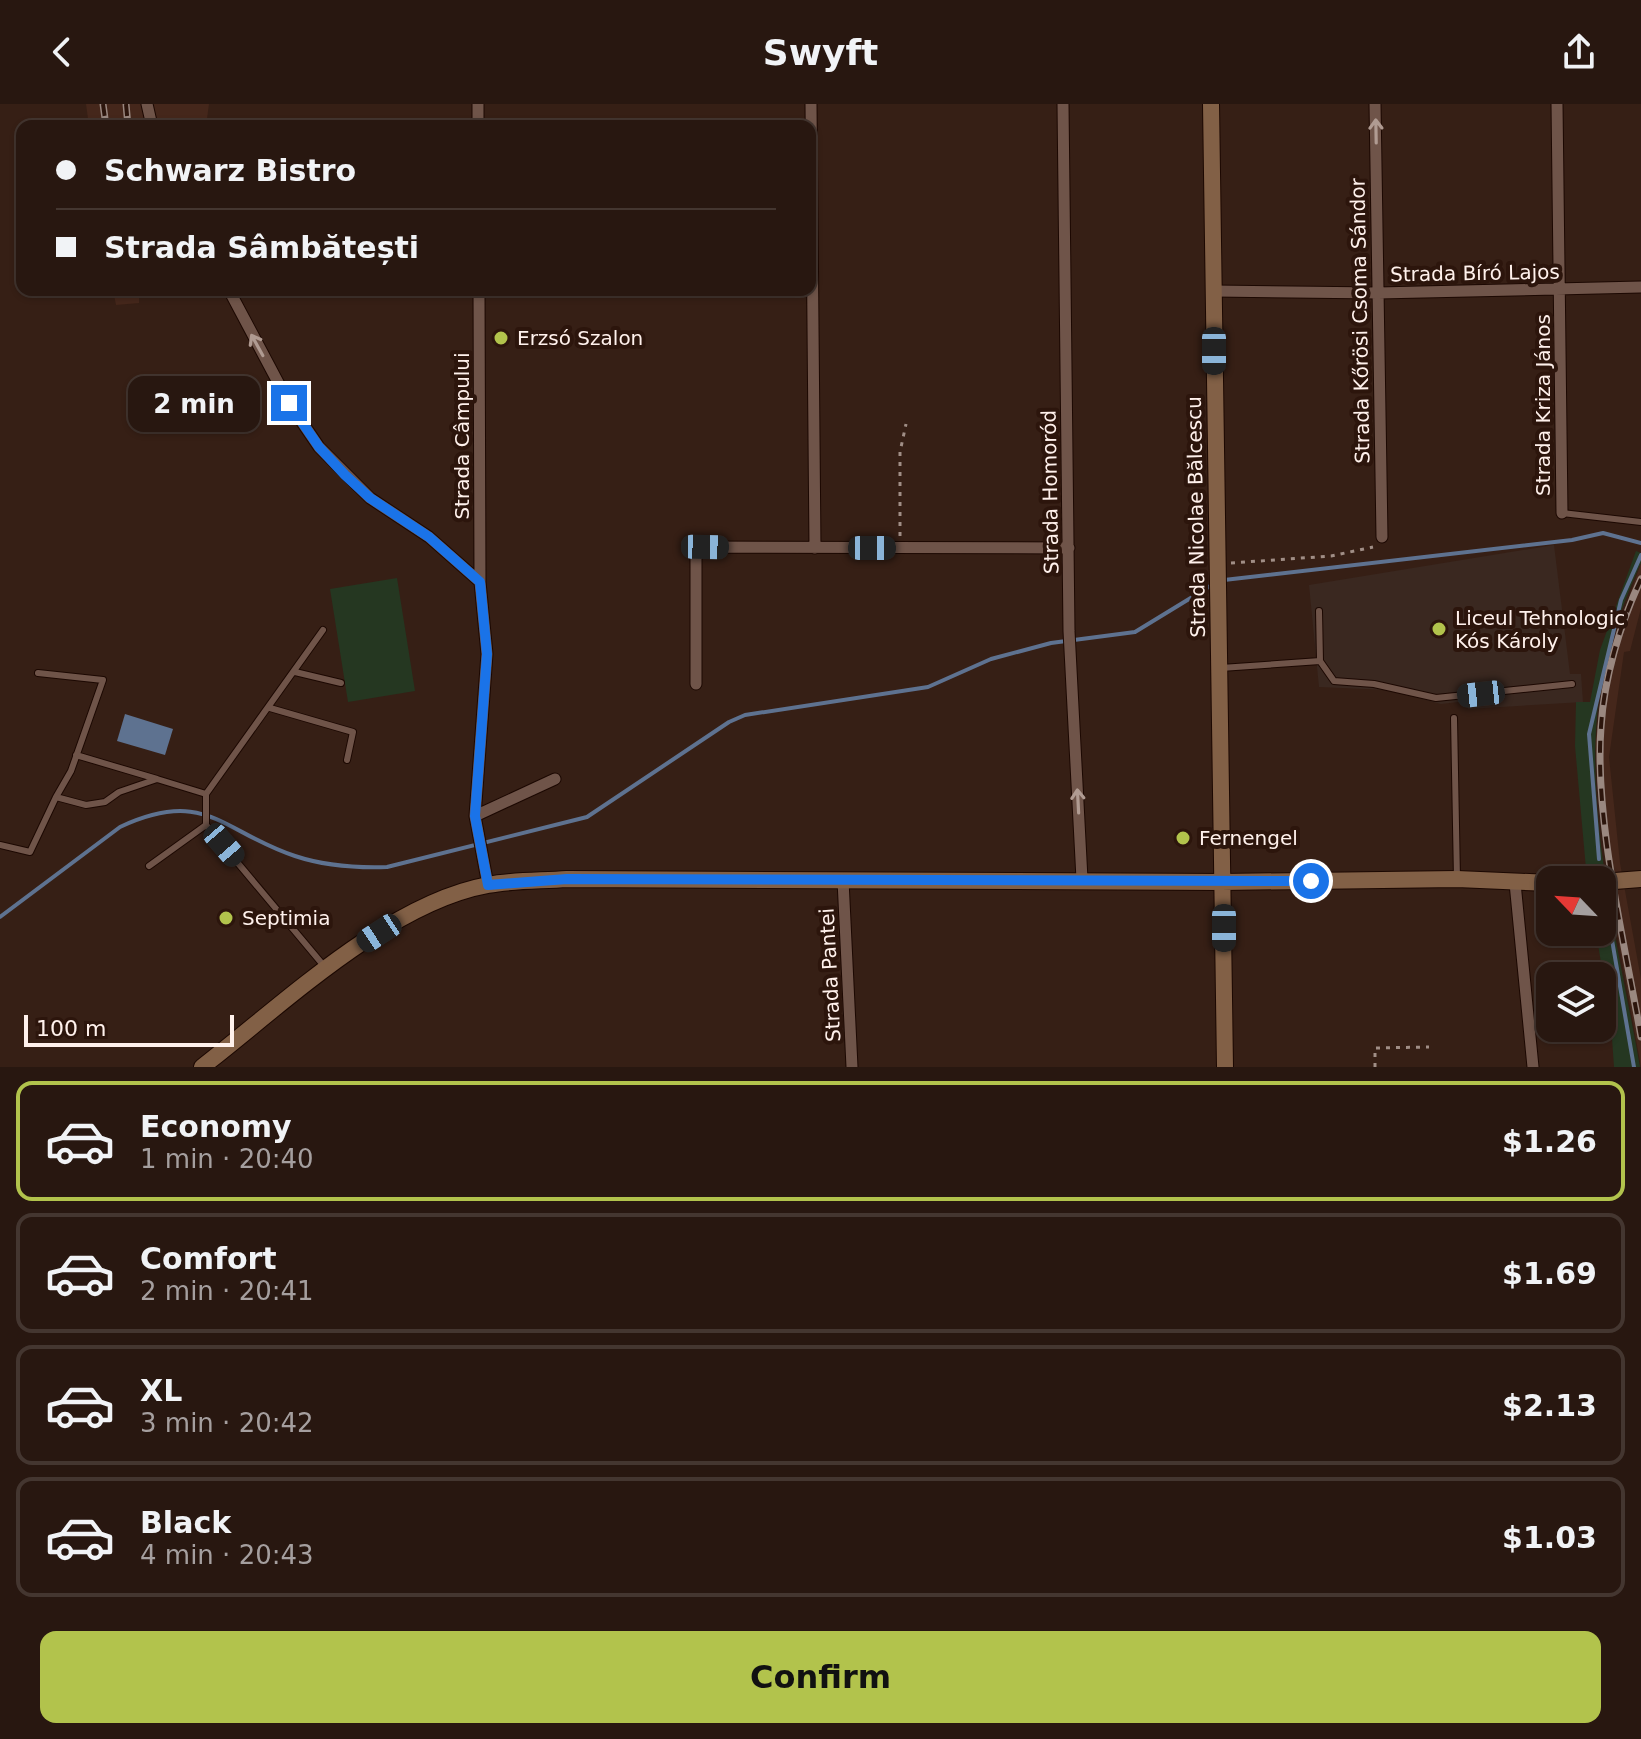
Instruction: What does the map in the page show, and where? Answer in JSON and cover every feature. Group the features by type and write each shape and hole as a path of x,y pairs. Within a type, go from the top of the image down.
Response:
{"main road":[{"name":"Strada Nicolae Bălcescu","path":"1211,104 1225,1067"},
{"path":"202,1067 326,969 416,912 488,885 567,879 1222,882 1457,879 1536,883"},
{"path":"1616,881 1641,879"}],"street":[{"name":"Strada Homoród","path":"1063,104 1069,631 1082,879"},
{"name":"Strada Kőrösi Csoma Sándor","path":"1375,104 1382,537"},
{"name":"Strada Kriza János","path":"1557,104 1562,513"},
{"name":"Strada Bíró Lajos","path":"1214,291 1378,293 1641,287"},
{"path":"232,296 289,403 319,447 370,498 429,537 480,582"},
{"name":"Strada Câmpului","path":"479,296 480,582 487,654 475,816 488,885"},
{"path":"813,296 815,548"},
{"path":"696,684 696,557 700,549 1069,548"},
{"path":"475,816 555,779"},
{"name":"Strada Pantei","path":"843,880 852,1067"},
{"path":"1515,883 1533,1067"}],"lane":[{"path":"1562,513 1641,522"},
{"path":"1319,611 1320,661 1334,681 1374,684 1436,698 1572,684"},
{"path":"323,630 206,794 204,807 206,824 326,969"},
{"path":"1218,669 1320,661"},
{"path":"295,672 341,683"},
{"path":"0,845 30,852 76,755 103,680 38,673"},
{"path":"270,708 353,732 347,760"},
{"path":"1454,718 1457,879"},
{"path":"76,755 206,794"},
{"path":"56,797 86,805 105,802 119,792 157,779"},
{"path":"149,866 206,824"}],"path":[{"path":"900,548 900,452 906,424"},
{"path":"1216,564 1225,558 1226,563 1331,556 1371,549 1382,537"},
{"path":"1375,1067 1375,1048 1429,1047"}],"shaded area":[{"path":"86,104 209,104 207,120 88,120"},
{"path":"114,296 139,296 139,303 116,305"},
{"name":"Liceul Tehnologic Kós Károly","path":"1554,545 1570,674 1581,674 1583,702 1468,709 1467,701 1441,704 1388,690 1319,687 1309,585"},
{"path":"1641,563 1641,608 1630,651 1624,652 1609,757 1620,863 1641,979 1641,1067 1616,928 1616,866 1607,866 1595,743 1610,651"}],"green space":[{"path":"1636,551 1641,553 1641,563 1607,658 1597,716 1597,802 1604,866 1586,866 1575,746 1576,702 1590,702 1600,650"},
{"path":"397,578 415,691 348,702 330,589"},
{"path":"1616,936 1640,1067 1614,1067 1616,962 1601,962 1598,946 1616,946"}],"water":[{"path":"125,714 173,729 165,755 117,741"}],"waterway":[{"path":"1224,580 1572,540 1603,533 1641,543"},
{"path":"1599,859 1589,734 1621,600 1641,555"},
{"path":"0,917 120,827 173,811 194,812 212,818 295,856 329,864 364,867 387,867 587,817 729,722 745,715 928,687 991,659 1051,643 1135,632 1212,585"},
{"path":"1613,946 1634,1067"}],"railway":[{"path":"103,104 105,120"},
{"path":"126,104 127,120"},
{"path":"1641,579 1626,614 1609,671 1601,727 1600,763 1612,882 1641,1037"}],"place":[{"name":"Erzsó Szalon","path":"501,338"},
{"name":"Liceul Tehnologic Kós Károly","path":"1439,629"},
{"name":"Fernengel","path":"1183,838"},
{"name":"Septimia","path":"226,918"}],"route":[{"path":"289,403 319,447 345,475 370,498 429,537 480,582 487,654 475,816 488,885 567,879 1311,881"}]}
